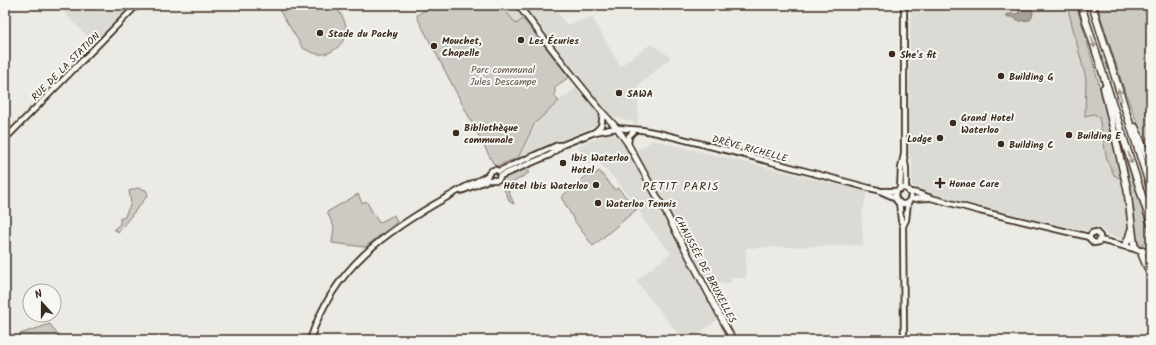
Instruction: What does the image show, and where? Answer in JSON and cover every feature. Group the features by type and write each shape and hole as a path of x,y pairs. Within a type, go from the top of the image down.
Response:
{"highway":[{"path":"1081,5 1151,224"},
{"path":"1092,5 1151,190"},
{"path":"1105,81 1104,90 1127,188 1134,244 1136,249"},
{"path":"1127,116 1135,126 1151,166"},
{"path":"1125,246 1132,227"},
{"path":"1143,251 1142,256 1151,276"}],"main road":[{"name":"RUE DE LA STATION","path":"5,139 137,5"},
{"name":"CHAUSSÉE DE BRUXELLES","path":"518,5 603,113 617,128 628,144 662,204 733,340"},
{"path":"903,226 906,220 909,200 904,154 904,5"},
{"path":"595,132 599,129 603,122 603,113"},
{"name":"DRÈVE RICHELLE","path":"500,173 558,146 595,132 617,128 658,133 738,153 878,190 897,200"},
{"path":"628,144 629,136 635,130"},
{"path":"904,154 897,200 903,226 904,340"},
{"path":"310,340 328,300 343,278 372,247 401,225 464,187 494,170 500,173 499,179 497,180 484,182 450,196"},
{"path":"489,174 492,180"},
{"name":"DRÈVE RICHELLE","path":"878,190 908,190"},
{"path":"908,190 931,198 991,214 1089,237 1094,243 1099,242 1100,240 1151,253"},
{"path":"897,200 901,203 909,200 931,198"},
{"path":"1089,237 1092,233 1096,232 1099,234 1100,240"}],"shaded area":[{"path":"57,5 131,5 94,43"},
{"path":"501,5 552,5 567,25 592,17 620,66 651,44 671,57 638,86 638,124 617,117 519,158 541,115 582,83 528,15 516,23"},
{"path":"911,5 1067,5 1086,79 1085,116 1094,114 1099,117 1107,160 1114,175 1121,179 1128,222 1128,232 1125,240 1106,234 1102,230 1093,228 1088,231 926,194 912,185 912,161 908,152"},
{"path":"1019,5 1029,5 1032,8 1033,12 1030,20 1020,21 1012,17 1006,17 1007,14 1019,13"},
{"path":"608,134 617,135 633,158 638,150 653,140 867,192 862,216 863,245 747,248 746,278 731,278 730,283 708,284 724,315 690,340 687,340 677,332 636,281 671,253 642,219 642,215 619,183 596,160 589,165 577,146"}],"green space":[{"name":"Stade du Pachy","path":"276,5 335,5 343,18 346,27 346,33 342,43 329,53 323,54 318,54 303,48"},
{"name":"Parc communal Jules Descampe","path":"434,5 501,5 516,24 523,19 569,77 555,87 555,97 559,101 535,123 518,158 496,166 493,163 417,17 417,15"},
{"path":"1067,5 1076,5 1101,91 1121,179 1114,175 1107,160 1099,117 1094,114 1085,116 1086,79"},
{"path":"1097,5 1151,5 1151,159 1124,89"},
{"path":"1117,130 1151,237 1151,246 1135,242"},
{"path":"523,170 530,172 509,185 507,188 514,204 510,202 501,183 502,178 508,173 513,175"},
{"name":"Waterloo Tennis","path":"599,171 615,190 618,188 637,209 593,246 576,223 561,197 591,172 594,175"},
{"path":"137,188 146,190 148,195 118,232 114,229 120,224 120,218 124,218 131,203 129,191"},
{"path":"358,194 362,203 366,201 379,223 394,215 397,222 365,247 332,243 334,227 327,212"},
{"path":"50,324 61,340 19,340 19,335 22,333"}],"place":[{"name":"Stade du Pachy","path":"320,33"},
{"name":"Les Écuries","path":"521,40"},
{"name":"Mouchet, Chapelle","path":"434,46"},
{"name":"She's fit","path":"892,54"},
{"name":"Building G","path":"1001,76"},
{"name":"SAWA","path":"619,93"},
{"name":"Grand Hotel Waterloo","path":"953,123"},
{"name":"Bibliothèque communale","path":"456,133"},
{"name":"Building E","path":"1069,135"},
{"name":"Lodge","path":"940,138"},
{"name":"Building C","path":"1001,144"},
{"name":"Ibis Waterloo Hotel","path":"563,163"},
{"name":"Honae Care","path":"940,183"},
{"name":"Hôtel Ibis Waterloo","path":"596,185"},
{"name":"Waterloo Tennis","path":"598,203"}],"district":[{"name":"PETIT PARIS","path":"681,186"}]}
